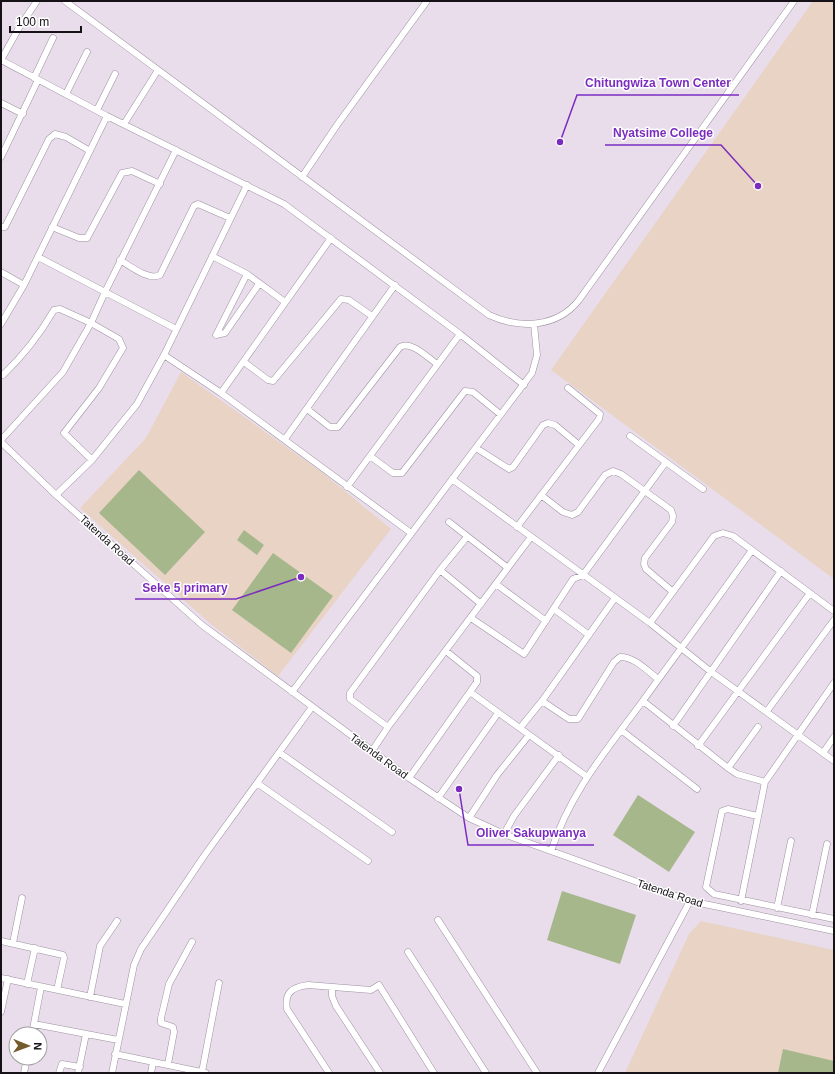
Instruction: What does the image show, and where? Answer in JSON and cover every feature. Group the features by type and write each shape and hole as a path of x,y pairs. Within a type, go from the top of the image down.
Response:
{"street":[{"path":"37,1 20,26 1,60 107,116 284,204 460,334 524,385"},
{"path":"65,1 490,315 514,324 534,324 563,316 579,300 794,1"},
{"path":"302,177 337,124 427,1"},
{"path":"1,157 23,114 53,38"},
{"path":"66,94 87,52"},
{"path":"124,124 158,70"},
{"path":"97,110 115,74"},
{"path":"1,103 23,114"},
{"path":"1,324 24,285 107,116"},
{"path":"1,227 6,227 49,139 55,134 66,137 90,151"},
{"path":"1,441 63,372 91,323 104,292 176,150"},
{"path":"52,226 79,238 87,238 122,173 132,171 160,184"},
{"path":"56,495 92,460 137,404 164,355 247,185"},
{"path":"120,260 149,276 157,277 160,275 194,206 198,204 230,218"},
{"path":"221,393 332,238"},
{"path":"212,256 247,274 285,302"},
{"path":"38,257 176,328"},
{"path":"1,272 24,285"},
{"path":"247,274 216,335 225,333 259,284"},
{"path":"284,440 395,285"},
{"path":"244,362 268,380 273,381 341,299 349,300 372,316"},
{"path":"1,374 3,375 19,359 41,332 54,310 60,309 91,323 119,339 123,348 99,388 64,433 92,460"},
{"path":"292,692 500,414 524,385 536,365 537,339 534,324"},
{"path":"347,487 460,334"},
{"path":"306,409 330,427 338,427 400,347 404,345 410,345 438,364"},
{"path":"164,355 221,393 411,533"},
{"path":"517,527 599,419 600,414 568,388"},
{"path":"370,456 393,473 402,473 465,392 473,392 500,414"},
{"path":"476,448 509,470 513,467 543,425 548,423 555,425 579,445"},
{"path":"630,436 703,488"},
{"name":"Tatenda Road","path":"1,441 56,495 202,625 409,778 469,818 504,834 690,901 834,931"},
{"path":"471,618 524,654 573,579 583,575 666,462"},
{"path":"541,495 563,512 572,515 578,512 605,475 613,471 621,474 671,510 673,516 672,522 645,558 644,564 646,569 673,592"},
{"path":"452,479 650,623 710,671 834,761"},
{"path":"449,522 508,568"},
{"path":"650,623 714,536 723,533 733,536 834,611"},
{"path":"388,727 350,699 350,693 440,570 467,537"},
{"path":"372,751 388,727 531,537"},
{"path":"551,850 561,820 586,776 682,648 752,550"},
{"path":"440,570 481,604"},
{"path":"673,726 781,571"},
{"path":"496,584 546,621"},
{"path":"698,746 810,593"},
{"path":"520,728 542,701 615,598"},
{"path":"554,609 590,635"},
{"path":"767,711 834,620"},
{"path":"409,778 477,682 478,677 446,650"},
{"path":"542,701 569,719 578,720 614,662 620,657 627,657 637,662 658,679"},
{"path":"741,901 765,782 834,683"},
{"path":"470,692 586,776"},
{"path":"643,701 698,746 737,774 765,782"},
{"path":"112,1073 134,965 141,950 257,783 312,707"},
{"path":"438,798 498,713"},
{"path":"728,768 758,727"},
{"path":"621,730 697,789"},
{"path":"469,818 529,735"},
{"path":"823,753 834,737"},
{"path":"280,752 392,832"},
{"path":"504,834 514,816 559,755"},
{"path":"257,783 368,861"},
{"path":"757,816 728,810 722,811 706,887 714,894 741,901 834,919"},
{"path":"777,908 791,841"},
{"path":"812,915 827,844"},
{"path":"13,943 22,898"},
{"path":"598,1073 690,901"},
{"path":"438,920 537,1073"},
{"path":"90,998 100,946 117,921"},
{"path":"1,941 63,955 64,958 57,990"},
{"path":"168,1064 174,1032 173,1027 161,1023 161,1018 169,984 192,942"},
{"path":"27,984 35,948"},
{"path":"408,952 486,1073"},
{"path":"1,1012 4,978 90,998 125,1004"},
{"path":"115,1054 168,1064 188,1071 204,1072 219,982"},
{"path":"329,1073 287,1009 285,1000 288,994 298,987 308,985 371,990 379,985 434,1073"},
{"path":"41,987 34,1024 118,1040"},
{"path":"332,988 332,996 336,1006 380,1073"},
{"path":"59,1073 62,1064 79,1070 86,1034"},
{"path":"151,1073 153,1062"}],"shaded area":[{"path":"813,1 834,1 834,579 551,370"},
{"path":"181,372 323,473 391,529 278,676 212,625 80,508 146,438"},
{"path":"701,921 834,950 834,1073 625,1073 689,934"}],"green space":[{"path":"139,470 205,532 165,575 99,513"},
{"path":"244,530 264,545 257,555 237,540"},
{"path":"273,553 333,596 291,653 232,610"},
{"path":"638,795 695,832 669,872 613,835"},
{"path":"562,891 636,915 620,964 547,940"},
{"path":"783,1049 834,1061 834,1073 778,1073"}],"place":[{"name":"Chitungwiza Town Center","path":"560,142"},
{"name":"Nyatsime College","path":"758,186"},
{"name":"Seke 5 primary","path":"301,577"},
{"name":"Oliver Sakupwanya","path":"459,789"}]}
